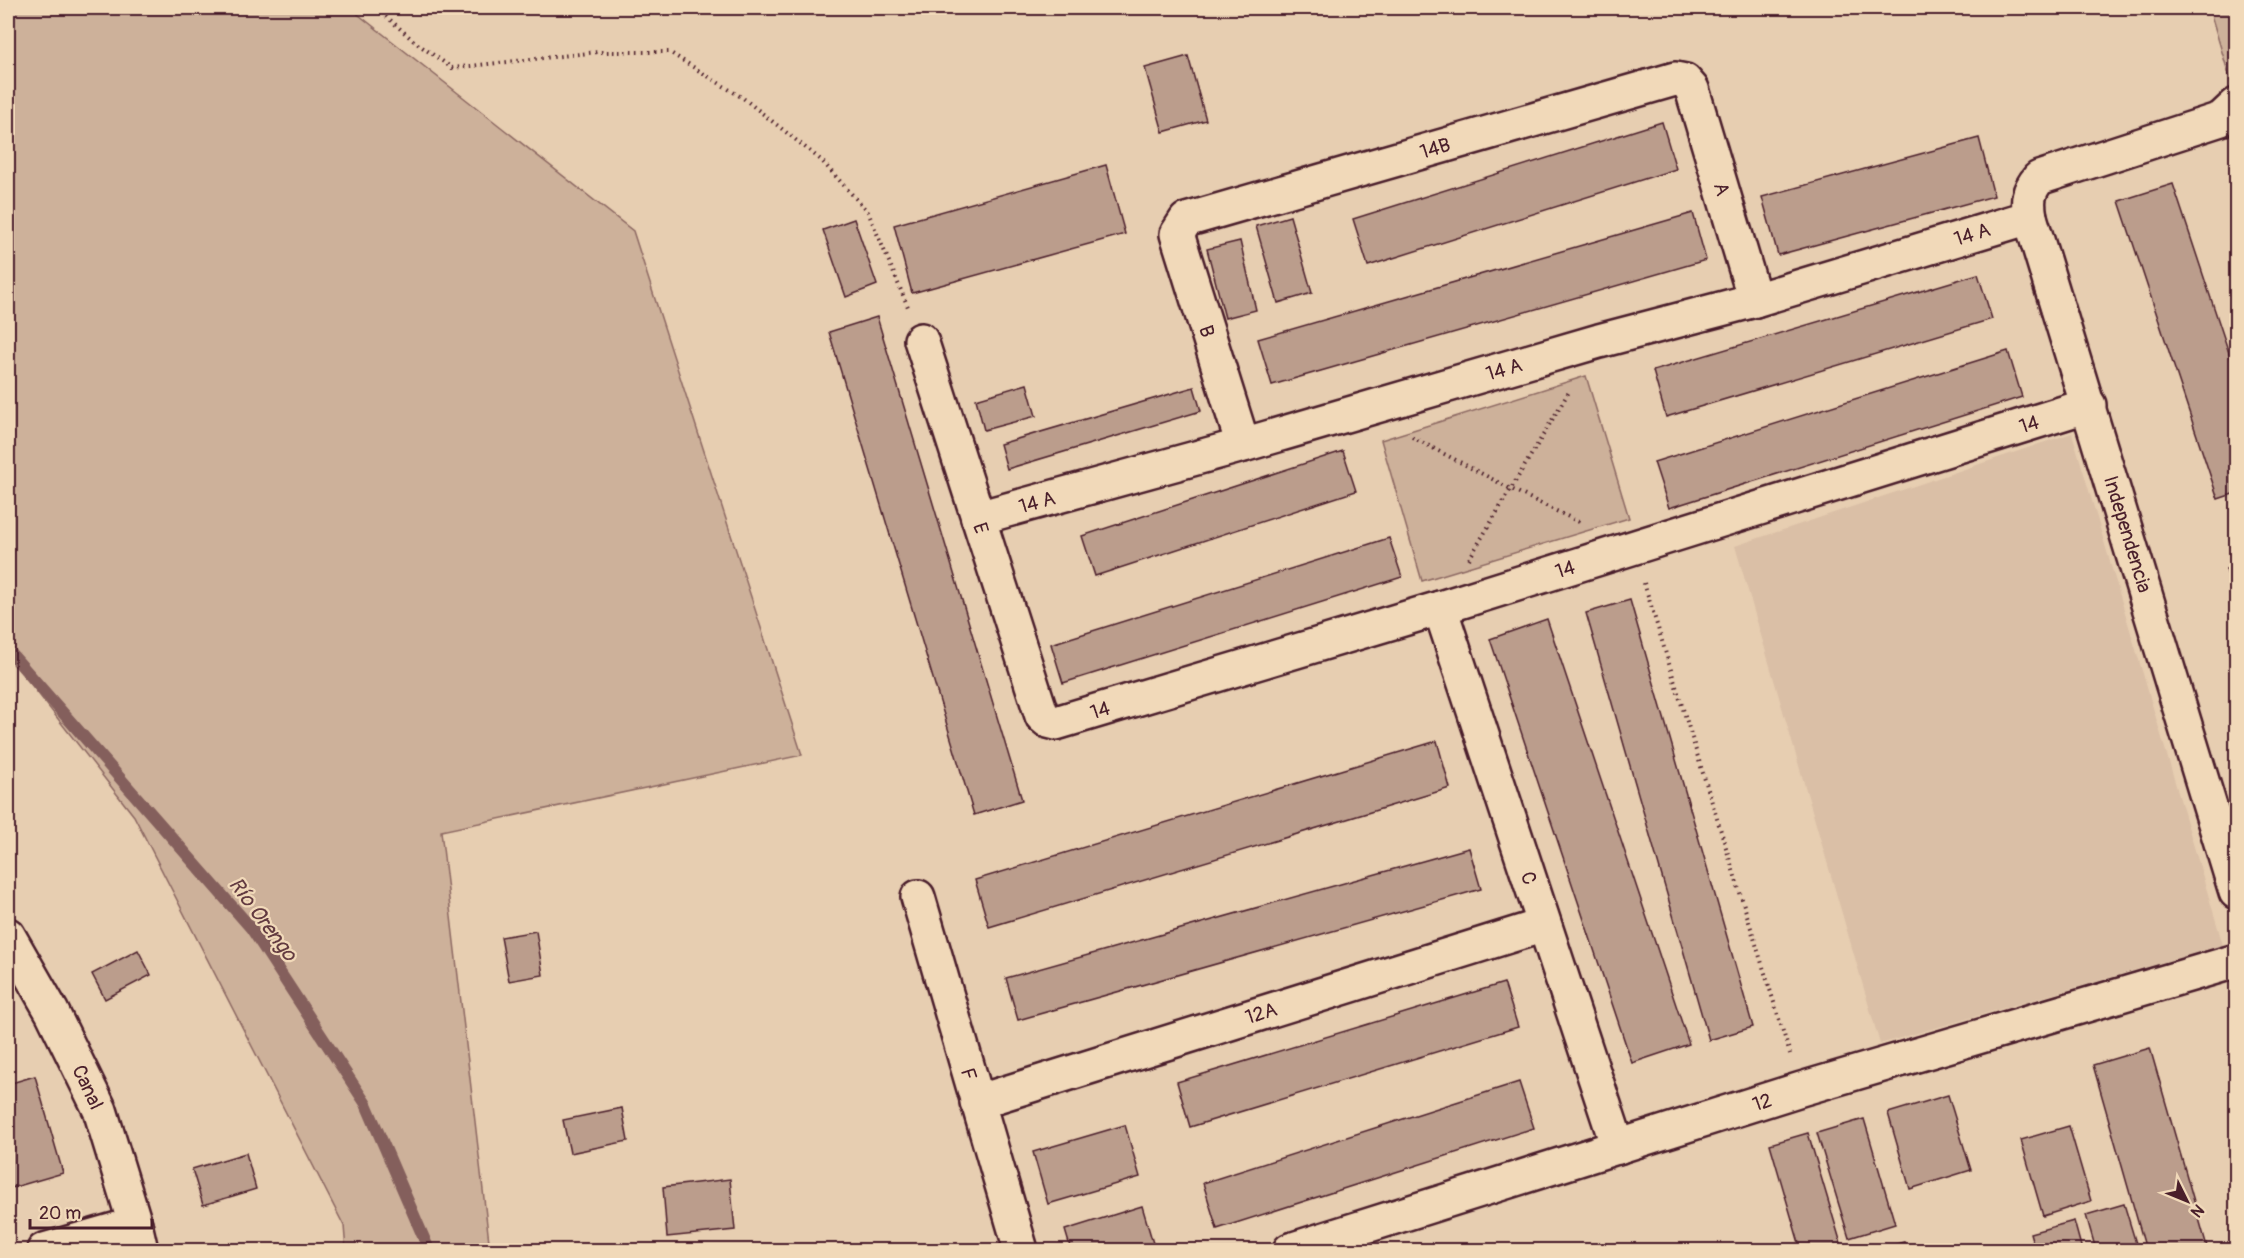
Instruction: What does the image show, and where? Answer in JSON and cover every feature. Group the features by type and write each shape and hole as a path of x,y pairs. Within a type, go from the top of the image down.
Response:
{"street":[{"name":"14B","path":"1186,220 1675,79 1684,81"},
{"name":"A","path":"1684,81 1692,89 1755,300"},
{"name":"Independencia","path":"2236,105 2221,119 2039,178 2031,187 2027,201 2236,892"},
{"name":"14 A","path":"978,518 1243,445 1599,341 1755,300 2030,217"},
{"name":"B","path":"1186,220 1177,234 1243,445"},
{"name":"E","path":"921,340 1042,716"},
{"name":"14","path":"1042,716 1048,722 1056,723 1440,608 2089,405"},
{"name":"C","path":"1440,608 1618,1147"},
{"name":"F","path":"918,897 1021,1251"},
{"name":"12A","path":"977,1102 1544,924"},
{"name":"Canal","path":"8,934 52,1012 100,1110 138,1237"},
{"name":"12","path":"1290,1251 1801,1089 2236,961"},
{"path":"44,1251 138,1237"}],"path":[{"path":"378,8 415,42 452,68 598,51 669,52 743,98 821,160 868,212 921,340"},
{"path":"1440,608 1599,341"},
{"path":"1412,437 1583,524"},
{"path":"1634,548 1801,1089"}],"shaded area":[{"path":"8,8 350,8 633,231 802,755 441,831 490,1250 346,1250 344,1226 134,816 8,655"},
{"path":"2209,8 2236,8 2236,99"},
{"path":"1586,376 1629,518 1422,581 1381,440"},
{"path":"2072,433 2223,945 1880,1044 1735,546"}],"building":[{"path":"1188,56 1206,120 1163,132 1145,68"},
{"path":"1662,122 1676,169 1368,266 1353,219"},
{"path":"1979,138 1994,196 1778,255 1762,197"},
{"path":"1106,165 1125,234 912,293 894,225"},
{"path":"2173,184 2236,374 2236,493 2218,499 2119,201"},
{"path":"1693,213 1706,260 1272,385 1258,339"},
{"path":"1290,216 1312,293 1278,303 1256,226"},
{"path":"854,219 877,285 846,297 823,230"},
{"path":"1240,241 1256,310 1225,318 1207,249"},
{"path":"1978,274 1992,319 1666,417 1653,371"},
{"path":"877,317 1022,800 974,815 829,332"},
{"path":"2008,351 2022,397 1669,508 1654,462"},
{"path":"1027,384 1036,416 984,430 976,399"},
{"path":"1194,387 1201,411 1007,469 1000,444"},
{"path":"1343,451 1356,491 1095,576 1082,536"},
{"path":"1389,538 1402,577 1063,683 1051,644"},
{"path":"2236,565 2236,600 2226,569"},
{"path":"1630,600 1753,1027 1709,1040 1586,613"},
{"path":"1547,619 1689,1044 1632,1063 1490,639"},
{"path":"1437,741 1450,788 989,927 975,880"},
{"path":"1469,848 1481,889 1018,1020 1006,978"},
{"path":"536,931 543,975 509,981 501,937"},
{"path":"138,950 151,975 105,999 92,974"},
{"path":"1504,983 1518,1027 1190,1127 1177,1082"},
{"path":"2150,1048 2208,1250 2146,1250 2093,1065"},
{"path":"35,1076 63,1173 8,1189 8,1084"},
{"path":"1519,1082 1534,1128 1217,1229 1203,1183"},
{"path":"1948,1095 1971,1170 1910,1189 1888,1113"},
{"path":"622,1108 628,1141 570,1153 563,1120"},
{"path":"1864,1119 1895,1224 1849,1238 1817,1133"},
{"path":"1125,1125 1140,1177 1048,1204 1033,1152"},
{"path":"2069,1126 2091,1201 2043,1216 2021,1140"},
{"path":"1808,1133 1842,1247 1831,1250 1801,1250 1770,1144"},
{"path":"246,1153 256,1189 203,1205 192,1169"},
{"path":"730,1179 735,1230 667,1237 663,1187"},
{"path":"2124,1204 2138,1250 2096,1250 2086,1215"},
{"path":"1142,1206 1155,1250 1071,1250 1065,1230"},
{"path":"2074,1221 2082,1250 2035,1250 2030,1233"},
{"path":"1904,1242 1907,1250 1875,1250"}],"waterway":[{"name":"Río Orengo","path":"8,650 251,928 366,1104 429,1250"}]}
